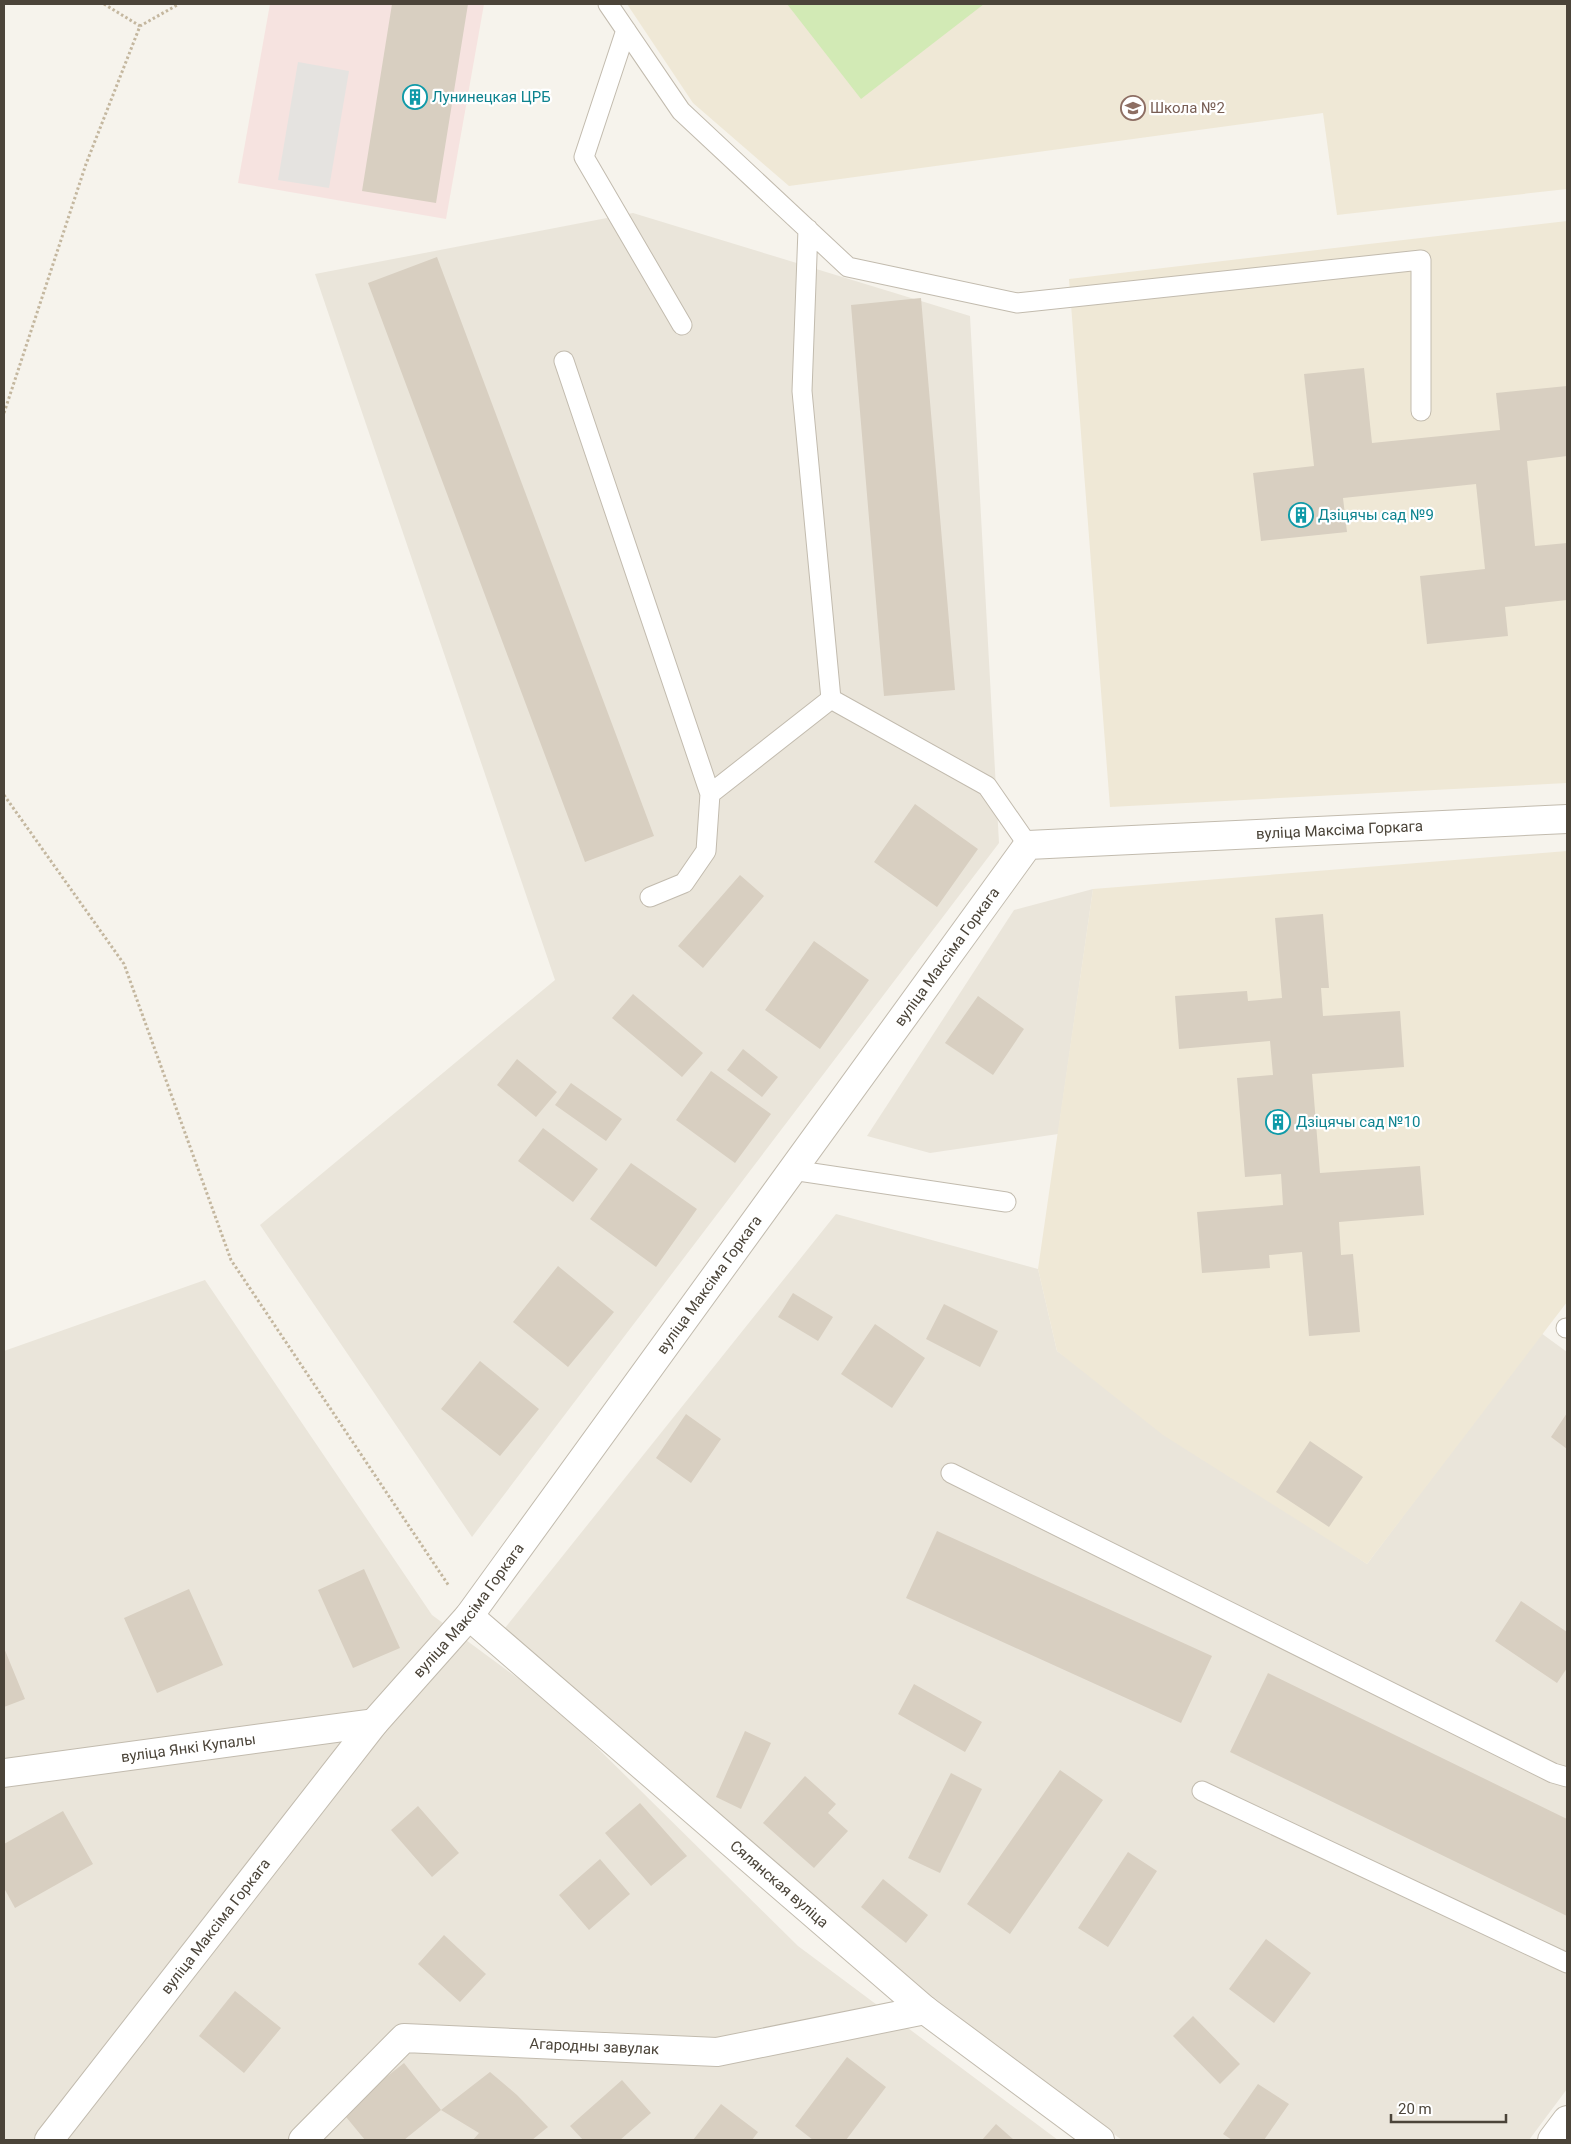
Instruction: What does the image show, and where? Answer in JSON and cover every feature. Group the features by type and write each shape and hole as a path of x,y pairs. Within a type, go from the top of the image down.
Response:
{"street":[{"name":"вуліца Максіма Горкага","path":"48,2140 374,1723 469,1616 1028,845 1567,820"},
{"name":"Сялянская вуліца","path":"469,1616 924,2010 1100,2140"},
{"name":"вуліца Янкі Купалы","path":"4,1773 374,1723"},
{"name":"Агародны завулак","path":"303,2140 404,2038 717,2052 924,2010"},
{"path":"1552,2140 1567,2120"}],"lane":[{"path":"608,4 681,111 848,266 1017,303 1421,260 1421,411"},
{"path":"626,30 584,158 682,325"},
{"path":"808,229 802,391 832,699"},
{"path":"564,361 710,794 706,851 684,883 650,897"},
{"path":"710,794 832,699"},
{"path":"832,699 987,786 1028,845"},
{"path":"792,1170 1006,1202"},
{"path":"951,1473 1535,1765 1567,1777"},
{"path":"1202,1791 1567,1963"}],"path":[{"path":"104,4 140,26"},
{"path":"4,413 86,164 140,26 179,4"},
{"path":"4,795 124,964 231,1260 469,1616"}],"shaded area":[{"path":"270,4 484,4 446,219 238,183"},
{"name":"Школа №2","path":"627,4 1567,4 1567,189 1337,215 1323,113 789,186 693,103"},
{"path":"298,62 349,71 329,188 278,180"},
{"path":"633,213 970,316 999,843 472,1537 260,1225 555,980 315,274"},
{"path":"1567,221 1567,783 1110,807 1069,279"},
{"path":"1567,851 1567,1302 1367,1564 1163,1435 1057,1351 1038,1269 1093,889"},
{"path":"1093,889 1058,1134 930,1153 867,1136 1014,910"},
{"path":"836,1214 1038,1269 1057,1351 1367,1564 1541,1333 1567,1352 1567,2089 1529,2140 1122,2140 978,2037 715,1814 505,1628"},
{"path":"205,1280 432,1615 554,1705 798,1946 1058,2140 4,2140 4,1351"}],"green space":[{"path":"787,4 984,4 861,99"}],"building":[{"name":"Лунинецкая ЦРБ","path":"392,4 468,4 436,203 362,191"},
{"path":"437,257 654,836 585,862 368,283"},
{"path":"921,298 955,690 884,696 851,305"},
{"name":"Дзіцячы сад №9","path":"1364,368 1372,443 1500,430 1496,393 1567,386 1567,456 1527,461 1535,546 1567,543 1567,600 1505,607 1508,636 1427,644 1420,576 1485,569 1476,484 1343,498 1347,532 1261,541 1253,473 1314,466 1304,374"},
{"path":"915,804 978,849 937,907 874,862"},
{"path":"740,875 764,896 703,968 678,946"},
{"name":"Дзіцячы сад №10","path":"1323,914 1329,988 1321,988 1323,1016 1400,1011 1404,1067 1312,1074 1320,1173 1420,1166 1424,1215 1339,1222 1341,1255 1353,1254 1360,1332 1309,1336 1302,1252 1269,1255 1270,1268 1202,1273 1197,1212 1283,1205 1281,1174 1245,1177 1237,1078 1273,1075 1270,1041 1179,1049 1175,996 1247,991 1248,1001 1282,998 1275,918"},
{"path":"814,941 869,980 820,1049 765,1010"},
{"path":"633,994 703,1053 682,1077 612,1018"},
{"path":"978,996 1024,1029 993,1075 945,1043"},
{"path":"743,1049 778,1077 762,1097 727,1070"},
{"path":"517,1059 557,1092 536,1117 497,1085"},
{"path":"711,1071 771,1114 735,1163 676,1120"},
{"path":"571,1083 622,1119 606,1141 555,1105"},
{"path":"543,1128 598,1169 573,1202 518,1161"},
{"path":"631,1163 697,1209 656,1267 590,1219"},
{"path":"558,1266 614,1312 568,1367 513,1322"},
{"path":"793,1293 833,1317 818,1341 778,1317"},
{"path":"944,1304 998,1331 980,1367 926,1339"},
{"path":"875,1324 925,1358 892,1408 841,1374"},
{"path":"480,1361 539,1409 500,1456 441,1409"},
{"path":"1567,1413 1567,1449 1551,1437"},
{"path":"686,1414 721,1439 691,1483 656,1458"},
{"path":"1310,1441 1363,1477 1329,1527 1276,1492"},
{"path":"937,1531 1212,1656 1181,1723 906,1598"},
{"path":"364,1569 400,1648 353,1668 318,1590"},
{"path":"189,1589 223,1665 157,1693 124,1618"},
{"path":"1521,1601 1567,1632 1567,1668 1557,1683 1495,1641"},
{"path":"4,1648 25,1699 4,1707"},
{"path":"1268,1673 1567,1819 1567,1916 1230,1752"},
{"path":"914,1684 982,1722 965,1752 898,1714"},
{"path":"745,1731 771,1743 741,1809 716,1797"},
{"path":"1060,1770 1103,1800 1010,1934 967,1904"},
{"path":"951,1773 982,1789 940,1873 908,1858"},
{"path":"805,1776 836,1804 828,1813 848,1831 814,1868 763,1823"},
{"path":"640,1803 687,1856 651,1886 605,1833"},
{"path":"418,1806 459,1853 432,1877 391,1830"},
{"path":"63,1811 93,1864 15,1908 4,1888 4,1844"},
{"path":"1128,1852 1157,1871 1108,1947 1078,1928"},
{"path":"600,1859 630,1894 589,1930 559,1895"},
{"path":"883,1879 928,1915 906,1943 861,1907"},
{"path":"444,1935 486,1974 460,2002 418,1964"},
{"path":"1266,1939 1311,1973 1274,2023 1229,1989"},
{"path":"235,1991 281,2028 244,2073 199,2036"},
{"path":"1193,2016 1240,2064 1220,2084 1173,2036"},
{"path":"847,2057 886,2087 846,2140 813,2140 795,2126"},
{"path":"404,2063 441,2110 404,2140 365,2140 342,2112"},
{"path":"490,2072 517,2095 548,2127 532,2140 473,2140 479,2133 441,2110"},
{"path":"622,2080 651,2113 620,2140 583,2140 570,2126"},
{"path":"1258,2084 1289,2104 1264,2140 1232,2140 1223,2134"},
{"path":"721,2104 758,2132 752,2140 693,2140"},
{"path":"996,2124 1014,2140 982,2140"}],"place":[{"name":"Лунинецкая ЦРБ","path":"415,97"},
{"name":"Школа №2","path":"1133,108"},
{"name":"Дзіцячы сад №9","path":"1301,515"},
{"name":"Дзіцячы сад №10","path":"1278,1122"}]}
